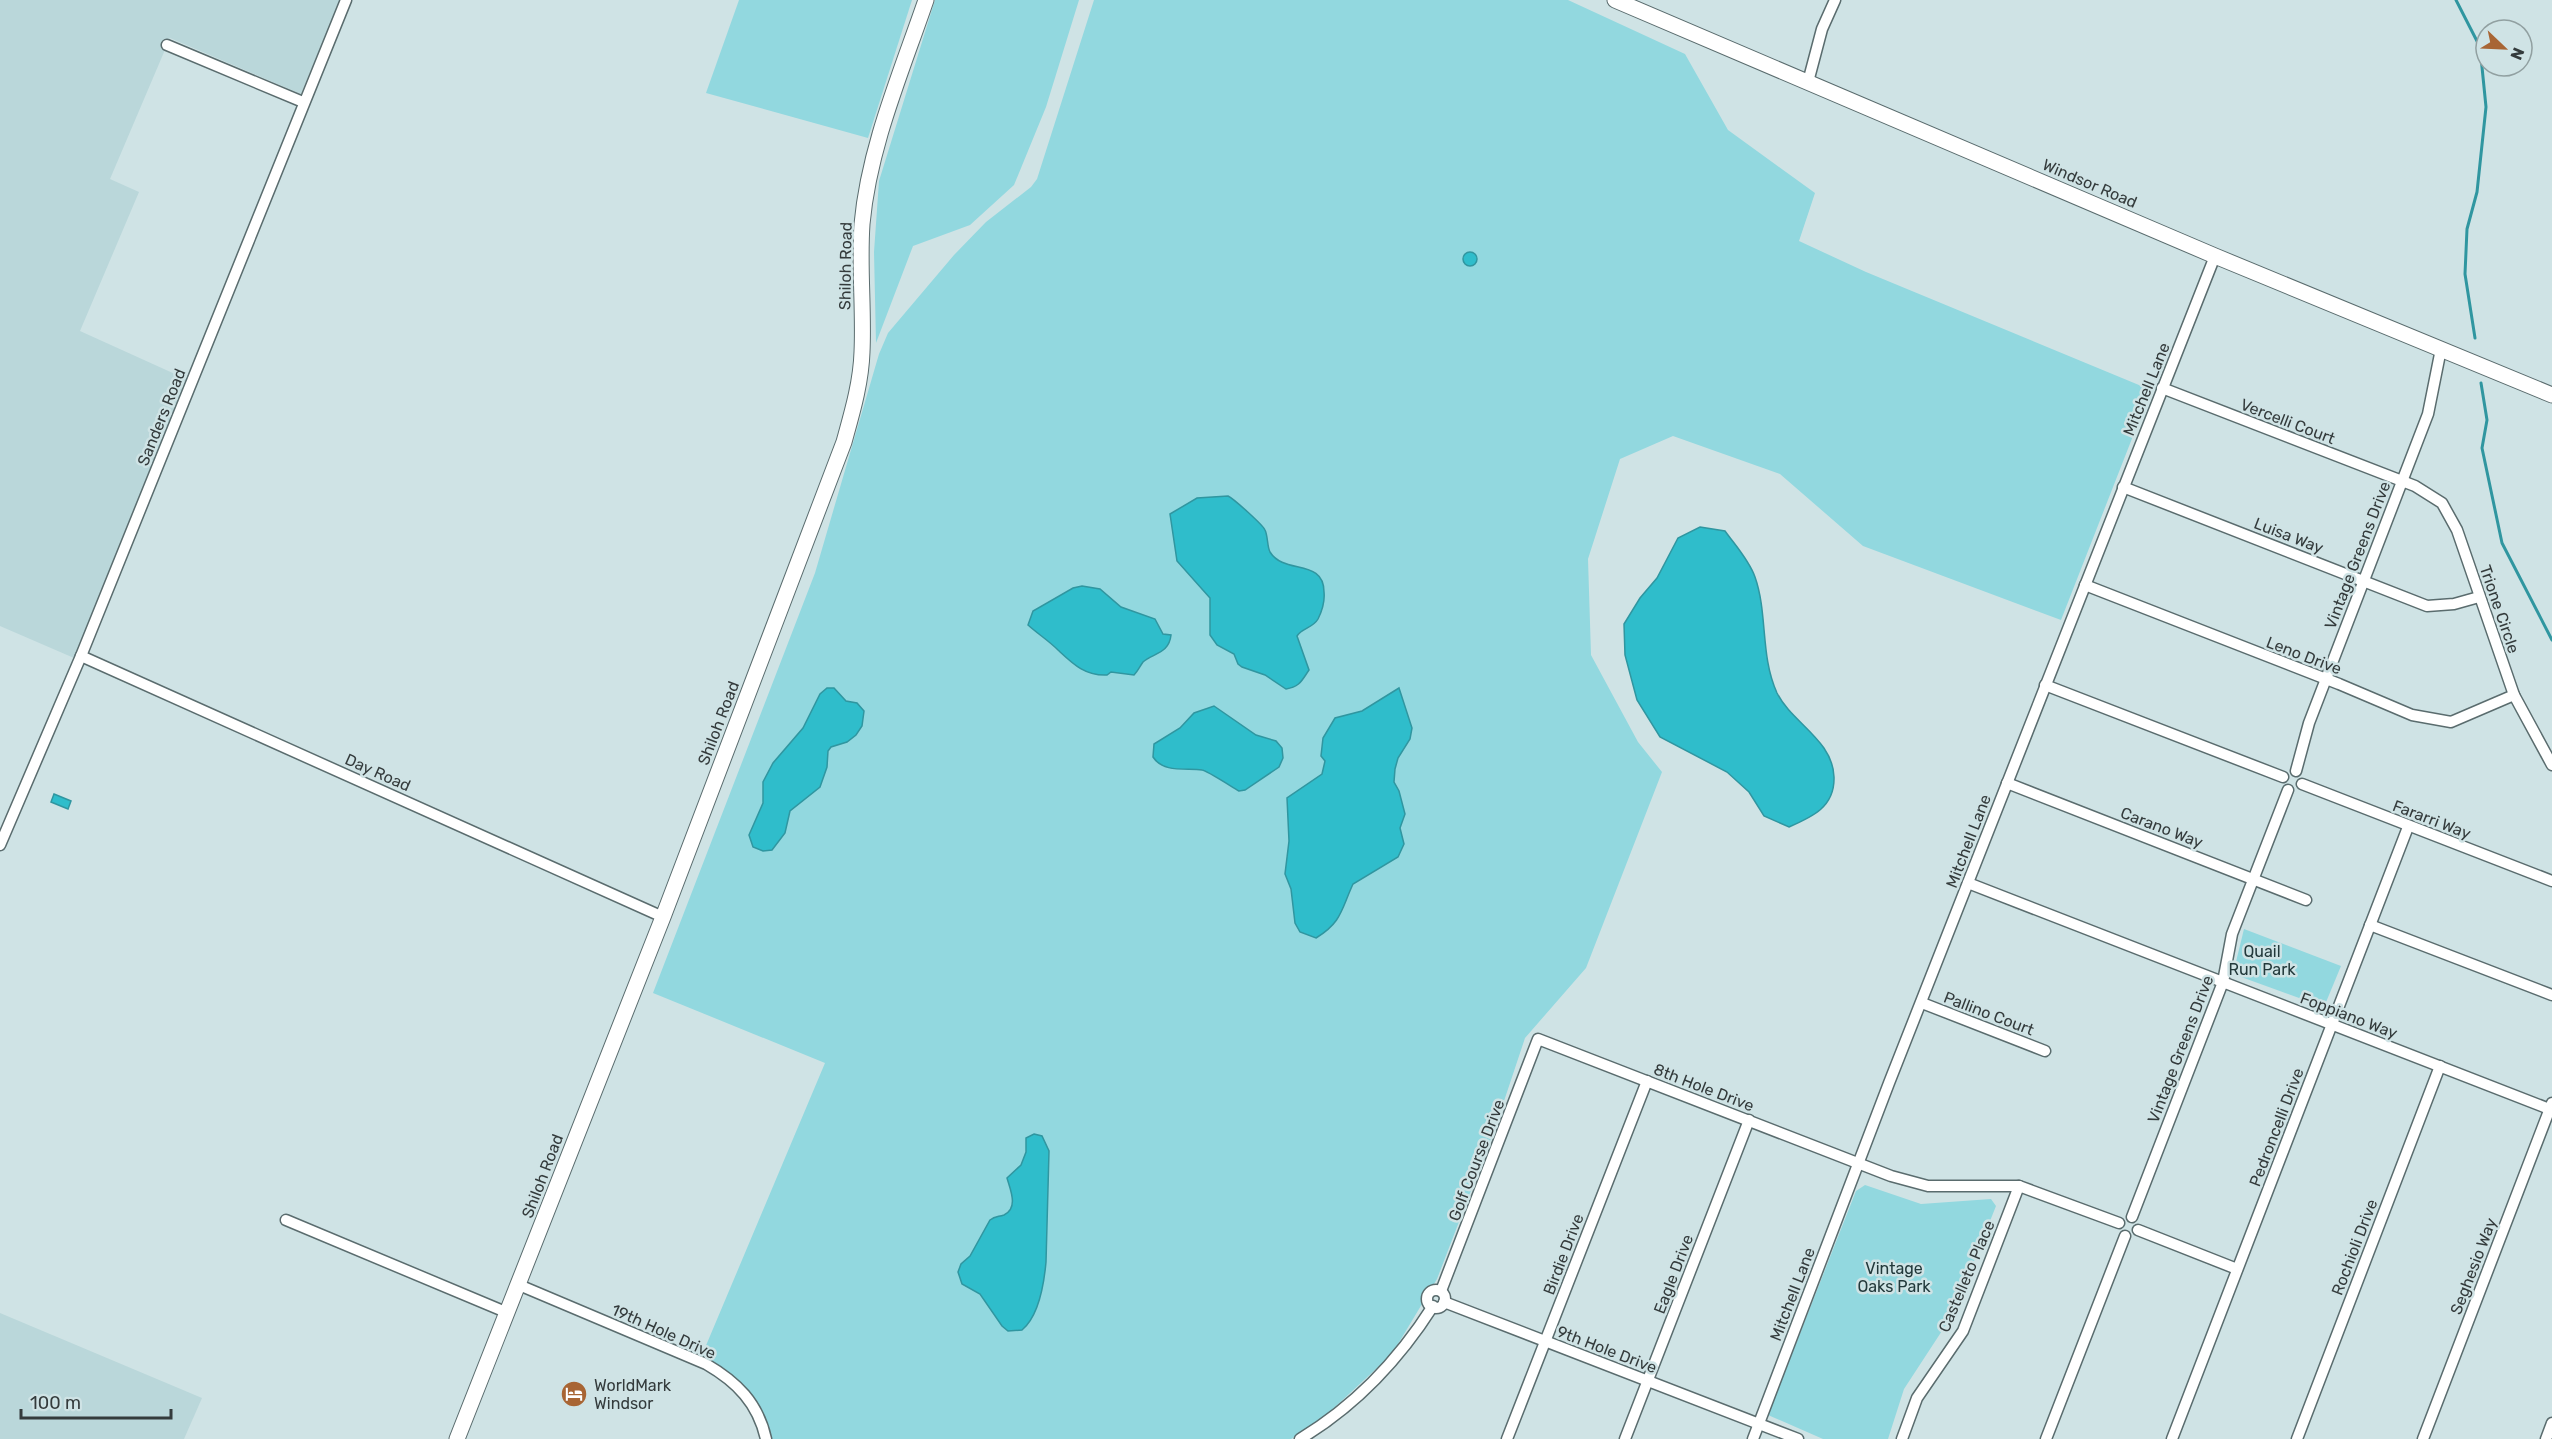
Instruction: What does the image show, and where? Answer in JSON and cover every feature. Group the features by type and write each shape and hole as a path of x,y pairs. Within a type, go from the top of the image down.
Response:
{"main road":[{"name":"Shiloh Road","path":"457,1439 663,916 844,442 854,407 862,354 862,225 867,190 876,147 926,0"},
{"name":"Windsor Road","path":"1615,0 2214,256 2552,395"}],"street":[{"name":"Sanders Road","path":"0,845 81,656 346,0"},
{"path":"1808,82 1822,29 1835,0"},
{"path":"167,45 303,102"},
{"name":"Mitchell Lane","path":"1753,1439 2214,256"},
{"name":"Vintage Greens Drive","path":"2296,771 2309,723 2325,679 2428,414 2440,349"},
{"name":"Vercelli Court","path":"2162,388 2403,481"},
{"name":"Trione Circle","path":"2403,481 2442,503 2457,530 2514,695 2552,765"},
{"name":"Luisa Way","path":"2123,487 2427,606 2454,604 2479,597"},
{"name":"Leno Drive","path":"2085,585 2412,715 2451,722 2514,695"},
{"name":"Day Road","path":"81,656 663,916"},
{"path":"2045,685 2283,777"},
{"path":"2290,771 2296,771 2302,778 2302,784 2298,789 2288,790 2283,783 2283,777 2290,771"},
{"name":"Carano Way","path":"2007,783 2306,900"},
{"name":"Fararri Way","path":"2302,784 2552,881"},
{"name":"Vintage Greens Drive","path":"2132,1217 2223,982 2232,934 2288,790"},
{"name":"Pedroncelli Drive","path":"2172,1439 2408,826"},
{"name":"Foppiano Way","path":"1968,883 2551,1107"},
{"path":"2370,925 2552,995"},
{"name":"Pallino Court","path":"1922,1004 2045,1051"},
{"name":"8th Hole Drive","path":"1538,1039 1891,1176 1929,1186 2019,1186"},
{"name":"Golf Course Drive","path":"1441,1291 1538,1039"},
{"name":"Rochioli Drive","path":"2297,1439 2440,1066"},
{"name":"Birdie Drive","path":"1507,1439 1647,1081"},
{"name":"Seghesio Way","path":"2423,1439 2551,1107"},
{"name":"Eagle Drive","path":"1625,1439 1749,1120"},
{"path":"2019,1186 2120,1223"},
{"name":"Castelleto Place","path":"1902,1439 1917,1398 1963,1331 2019,1186"},
{"path":"2132,1217 2138,1224 2138,1230 2134,1235 2125,1236 2119,1229 2120,1223 2123,1218 2132,1217"},
{"path":"286,1220 508,1313"},
{"path":"2138,1230 2237,1269"},
{"path":"2046,1439 2125,1236"},
{"name":"19th Hole Drive","path":"519,1285 706,1364 724,1374 741,1388 751,1401 766,1439"},
{"path":"1433,1291 1441,1291 1445,1297 1444,1302 1441,1306 1433,1306 1428,1300 1429,1294 1433,1291"},
{"name":"9th Hole Drive","path":"1444,1302 1798,1439"},
{"path":"1300,1439 1330,1421 1373,1384 1405,1347 1433,1306"},
{"path":"2546,1439 2552,1423"}],"shaded area":[{"path":"0,0 340,0 301,94 170,38 110,179 139,192 80,331 186,379 74,658 0,626"},
{"path":"1470,252 1475,254 1477,259 1475,264 1470,266 1465,264 1463,259 1465,254"},
{"path":"1228,496 1263,527 1270,552 1276,559 1311,570 1322,581 1324,599 1319,616 1316,622 1297,636 1309,670 1295,687 1286,689 1265,675 1242,667 1238,664 1234,654 1217,645 1210,635 1210,598 1177,561 1170,514 1197,498"},
{"path":"1700,527 1725,531 1749,565 1759,591 1768,664 1777,693 1792,714 1827,752 1832,764 1834,777 1831,796 1814,815 1789,827 1764,816 1749,792 1727,772 1660,737 1637,700 1625,655 1624,624 1640,598 1657,578 1678,538"},
{"path":"1082,586 1100,589 1121,607 1155,619 1163,634 1171,635 1167,646 1143,662 1134,675 1111,672 1107,675 1099,675 1074,664 1028,625 1033,611 1073,588"},
{"path":"827,688 834,688 846,701 857,703 864,711 862,726 847,742 831,747 828,751 827,767 820,787 790,811 785,833 772,850 763,851 753,847 749,835 763,803 763,782 773,763 803,728 820,694"},
{"path":"1399,688 1412,728 1410,739 1398,758 1394,782 1399,791 1405,814 1400,828 1404,844 1398,857 1353,884 1336,921 1316,938 1300,932 1295,923 1291,889 1285,874 1289,841 1287,798 1322,774 1325,761 1321,756 1323,738 1335,718 1362,711"},
{"path":"1214,706 1256,735 1276,741 1282,748 1283,758 1279,767 1245,790 1239,791 1202,770 1163,766 1153,757 1154,744 1180,728 1194,713"},
{"path":"54,794 71,801 68,809 51,802"},
{"path":"1034,1134 1042,1136 1049,1151 1045,1271 1040,1299 1033,1317 1022,1330 1008,1331 980,1294 962,1284 958,1272 961,1264 970,1256 990,1220 1009,1212 1012,1198 1007,1178 1021,1165 1026,1152 1026,1138"},
{"path":"0,1313 202,1398 184,1439 0,1439"}],"green space":[{"path":"739,0 912,0 868,138 706,93"},
{"path":"935,0 1079,0 1046,107 1014,185 970,225 913,246 876,343 874,252 879,181"},
{"path":"1094,0 1568,0 1685,54 1728,130 1815,193 1799,241 1866,272 2151,390 2061,620 1863,546 1780,474 1673,436 1620,459 1588,559 1591,655 1638,742 1662,772 1586,968 1525,1038 1495,1128 1437,1279 1392,1354 1321,1420 1291,1439 765,1439 768,1426 744,1385 702,1355 825,1063 653,993 815,573 879,354 888,333 954,255 986,222 1031,187 1037,179"},
{"name":"Quail Run Park","path":"2244,929 2341,966 2324,1007 2233,974"},
{"name":"Vintage Oaks Park","path":"1865,1185 1921,1204 1991,1199 1996,1206 1953,1314 1904,1389 1888,1439 1823,1439 1768,1415 1856,1191"}],"waterway":[{"path":"2456,0 2480,47 2486,107 2477,192 2467,229 2465,274 2475,338"},
{"path":"2481,383 2487,420 2482,448 2502,543 2552,640"}],"place":[{"name":"WorldMark Windsor","path":"574,1394"}]}
